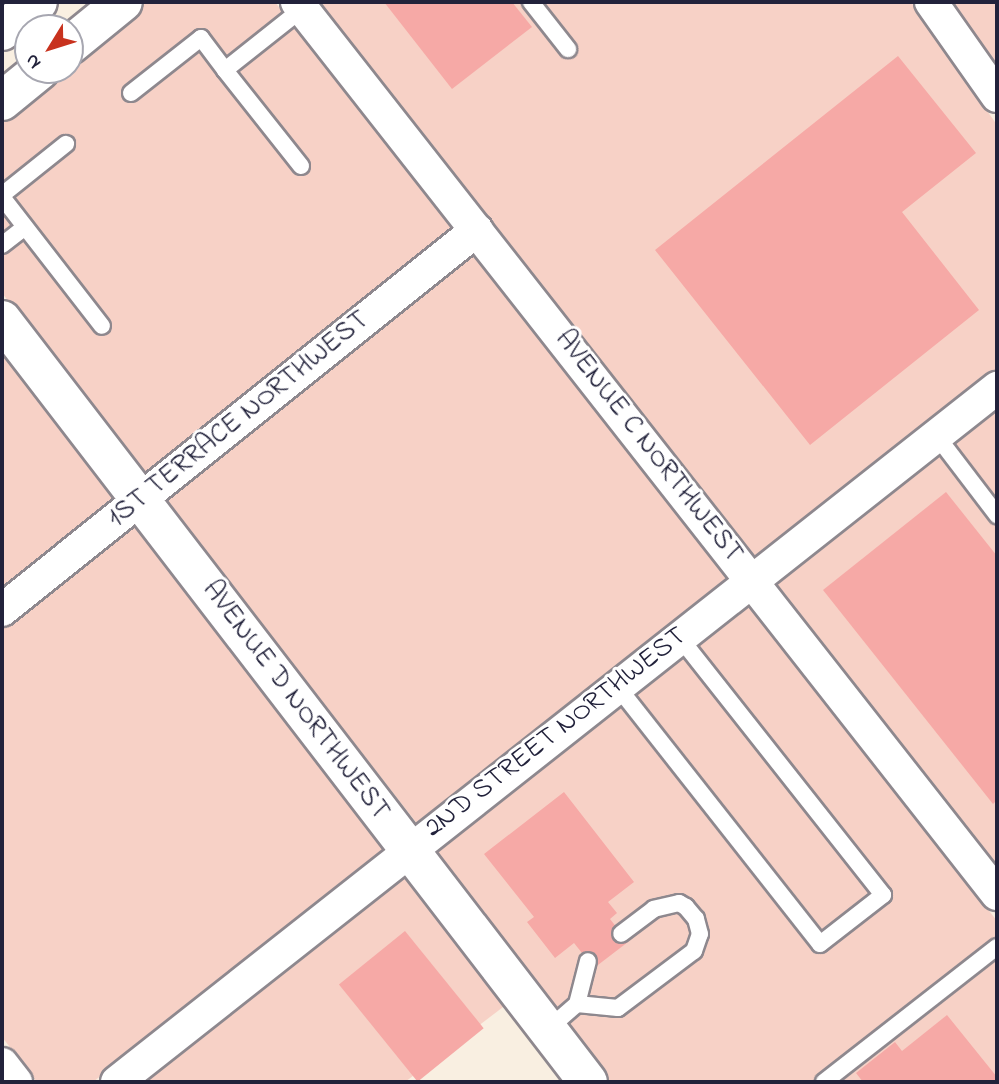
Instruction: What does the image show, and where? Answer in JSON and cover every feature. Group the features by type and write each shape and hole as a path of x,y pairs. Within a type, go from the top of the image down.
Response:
{"street":[{"path":"84,34 123,2"},
{"path":"931,2 997,96"},
{"name":"AVENUE C NORTHWEST","path":"299,5 997,894"},
{"path":"2,101 23,84"},
{"name":"1ST TERRACE NORTHWEST","path":"2,610 477,230"},
{"name":"AVENUE D NORTHWEST","path":"2,320 587,1082"},
{"name":"2ND STREET NORTHWEST","path":"117,1082 997,388"},
{"path":"2,1064 16,1082"}],"lane":[{"path":"531,2 568,49"},
{"path":"225,71 299,5"},
{"path":"131,93 201,38 301,166"},
{"path":"66,144 2,196 102,326"},
{"path":"2,245 25,226"},
{"path":"936,435 995,507"},
{"path":"617,686 820,944 883,895 679,637"},
{"path":"577,1004 618,1008 694,951 700,934 696,919 687,907 679,903 654,909 621,933"},
{"path":"824,1082 997,947"},
{"path":"547,1030 577,1004 588,961"}],"shaded area":[{"path":"147,2 275,2 454,229 145,476 2,293 2,121 47,84 84,84 84,54"},
{"path":"318,2 911,2 997,125 997,369 756,557"},
{"path":"952,2 997,2 997,67"},
{"path":"473,252 728,579 416,823 161,496"},
{"path":"2,347 119,497 2,591"},
{"path":"997,407 997,866 774,580"},
{"path":"137,520 386,848 93,1082 37,1082 2,1037 2,629"},
{"path":"748,601 997,921 997,1082 609,1082 431,851"},
{"path":"405,872 507,1004 405,1082 141,1082"}],"building":[{"path":"384,2 512,2 532,27 452,89"},
{"path":"898,56 976,153 902,212 979,310 810,445 655,250"},
{"path":"946,492 997,556 997,800 993,804 823,590"},
{"path":"564,792 634,882 608,902 617,913 610,919 628,942 594,968 574,943 555,958 527,922 534,917 484,854"},
{"path":"405,931 484,1028 418,1082 339,984"},
{"path":"947,1015 997,1077 997,1082 863,1082 856,1073 895,1042 902,1051"}]}
